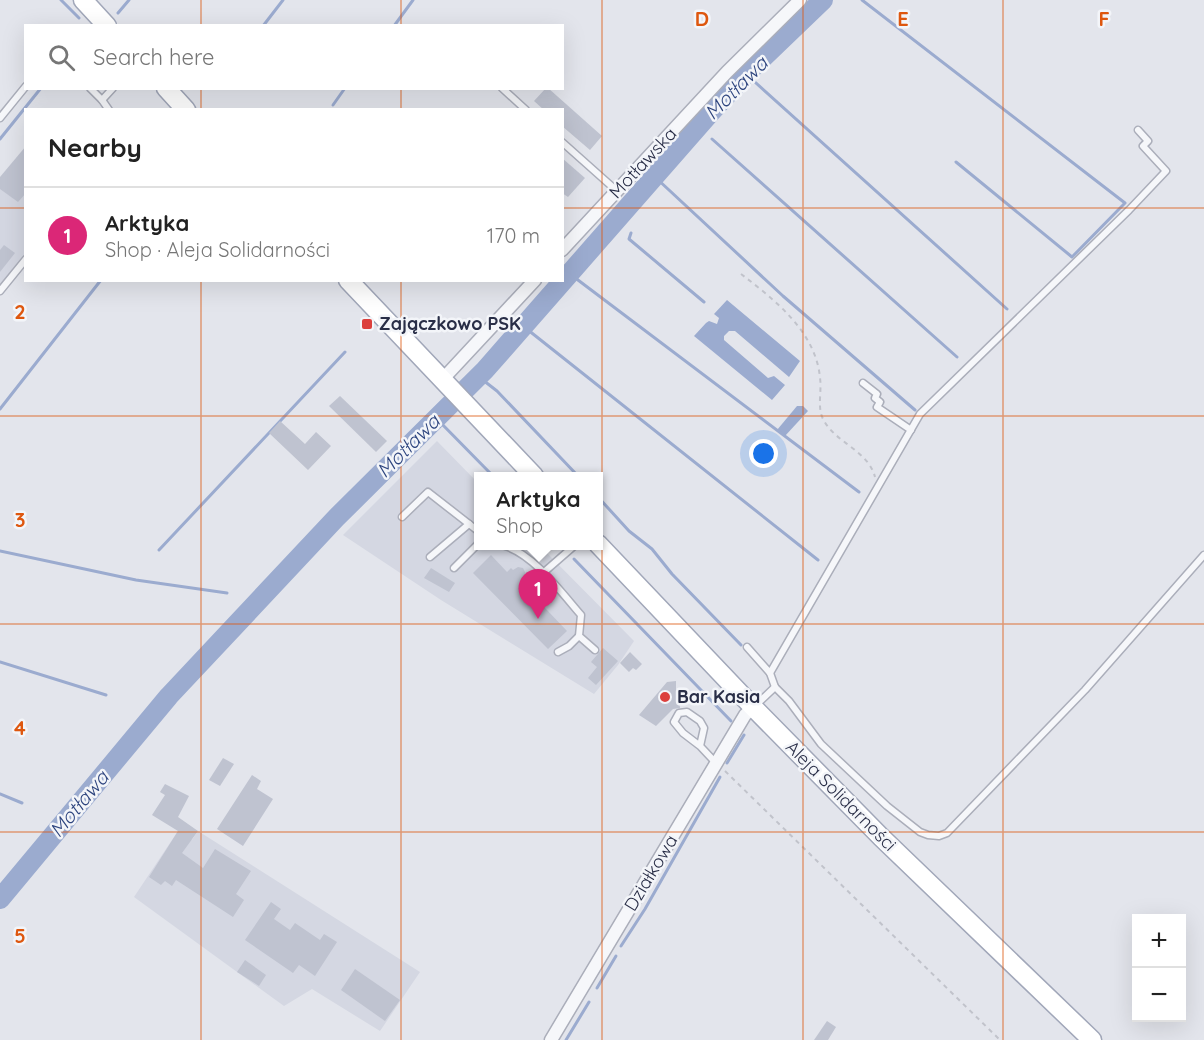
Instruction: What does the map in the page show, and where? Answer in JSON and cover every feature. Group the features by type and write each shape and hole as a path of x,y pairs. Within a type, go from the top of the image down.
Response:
{"main road":[{"path":"83,0 105,24"},
{"path":"168,90 184,108"},
{"path":"350,282 529,472"},
{"name":"Aleja Solidarności","path":"603,549 881,837 1092,1040"}],"street":[{"name":"Motławska","path":"564,248 727,72 800,0"},
{"path":"446,384 533,282"},
{"name":"Działkowa","path":"551,1040 745,715 753,707"}],"lane":[{"path":"0,118 24,88"},
{"path":"92,90 108,108"},
{"path":"102,100 111,90"},
{"path":"504,90 524,108"},
{"path":"770,673 920,414 1166,171 1143,146 1148,141 1138,130"},
{"path":"564,144 617,191"},
{"path":"0,291 24,261"},
{"path":"862,383 877,394 875,398 880,402 877,407 911,430"},
{"path":"402,517 428,492 474,528"},
{"path":"430,557 469,524"},
{"path":"454,568 474,548"},
{"path":"516,550 543,573 581,615 579,636 569,646 558,652"},
{"path":"543,573 569,550"},
{"path":"747,647 770,673 775,687 789,701 821,744 865,786 920,832 939,836 947,833 963,819 1085,690 1204,555"},
{"path":"579,636 595,650"},
{"path":"753,707 775,687"},
{"path":"700,746 704,728 700,721 687,712 679,713 674,722 716,763"}],"path":[{"path":"741,274 779,307 807,337 814,353 820,378 821,417 838,438 865,458 873,471 876,491"},
{"path":"716,763 1000,1040"}],"shaded area":[{"path":"24,151 24,257 0,287 0,181"},
{"path":"437,441 474,479 474,550 544,550 634,641 594,694 441,600 343,535"},
{"path":"178,831 192,840 198,831 420,972 380,1031 312,989 284,1006 134,897"}],"water":[{"path":"727,300 800,361 789,377 735,331 729,331 724,336 724,340 768,378 774,376 785,385 772,400 694,336 709,321 717,324 719,318 714,314"},
{"path":"797,406 803,406 808,411 785,436 777,430"}],"building":[{"path":"544,90 550,90 602,136 590,150 564,128 564,108 542,108 534,101"},
{"path":"24,148 24,195 18,202 0,189 0,177"},
{"path":"564,160 585,178 568,197 564,194"},
{"path":"4,245 15,253 0,272 0,250"},
{"path":"340,396 387,441 376,452 329,406"},
{"path":"280,421 305,444 316,432 331,446 308,470 269,433"},
{"path":"491,555 507,572 511,568 513,570 518,567 523,568 528,578 526,583 528,585 525,587 567,631 548,649 473,573"},
{"path":"431,568 455,583 449,592 424,578"},
{"path":"603,648 618,661 596,685 588,678 597,667 591,662"},
{"path":"630,652 642,664 636,670 633,668 629,672 620,663"},
{"path":"676,681 680,708 673,709 656,726 639,715 667,682"},
{"path":"223,758 234,764 220,786 209,780"},
{"path":"252,775 261,781 257,789 273,799 243,846 217,829"},
{"path":"165,784 189,796 178,817 198,831 182,853 203,868 215,849 251,871 236,894 244,900 233,917 176,880 172,886 165,881 161,885 149,877 178,831 152,815 165,795 160,792"},
{"path":"271,902 281,909 274,919 290,930 295,923 320,940 324,934 337,942 315,976 299,965 293,973 245,940"},
{"path":"245,960 266,975 259,986 237,972"},
{"path":"355,969 400,1000 385,1021 341,990"},
{"path":"827,1021 836,1027 828,1040 814,1040"}],"waterway":[{"path":"61,0 79,18"},
{"path":"118,13 129,0"},
{"path":"265,24 283,0"},
{"path":"395,24 413,0"},
{"name":"Motława","path":"564,280 746,74 823,0"},
{"path":"862,0 1125,203 1072,257 956,162"},
{"path":"746,74 1007,309"},
{"path":"25,108 39,90"},
{"path":"333,105 344,90"},
{"path":"0,139 24,109"},
{"path":"712,139 957,357"},
{"path":"655,177 783,296 915,410"},
{"path":"631,233 629,239 704,302"},
{"path":"570,274 859,492"},
{"path":"0,409 99,282"},
{"name":"Motława","path":"0,899 169,696 336,518 485,370 562,282"},
{"path":"523,326 818,560"},
{"path":"159,550 345,352"},
{"path":"479,377 497,391 574,472"},
{"path":"437,419 489,472"},
{"path":"603,502 629,531 652,549 672,574 741,645"},
{"path":"0,551 136,580 227,593"},
{"path":"574,559 731,721"},
{"path":"0,662 106,695"},
{"path":"727,763 744,735"},
{"path":"621,946 645,909 720,777"},
{"path":"0,794 22,803"},
{"path":"597,988 616,956"},
{"path":"566,1040 589,1002"}],"place":[{"name":"Zajączkowo PSK","path":"367,324"},
{"name":"Arktyka","path":"538,619"},
{"name":"Bar Kasia","path":"665,697"}]}
